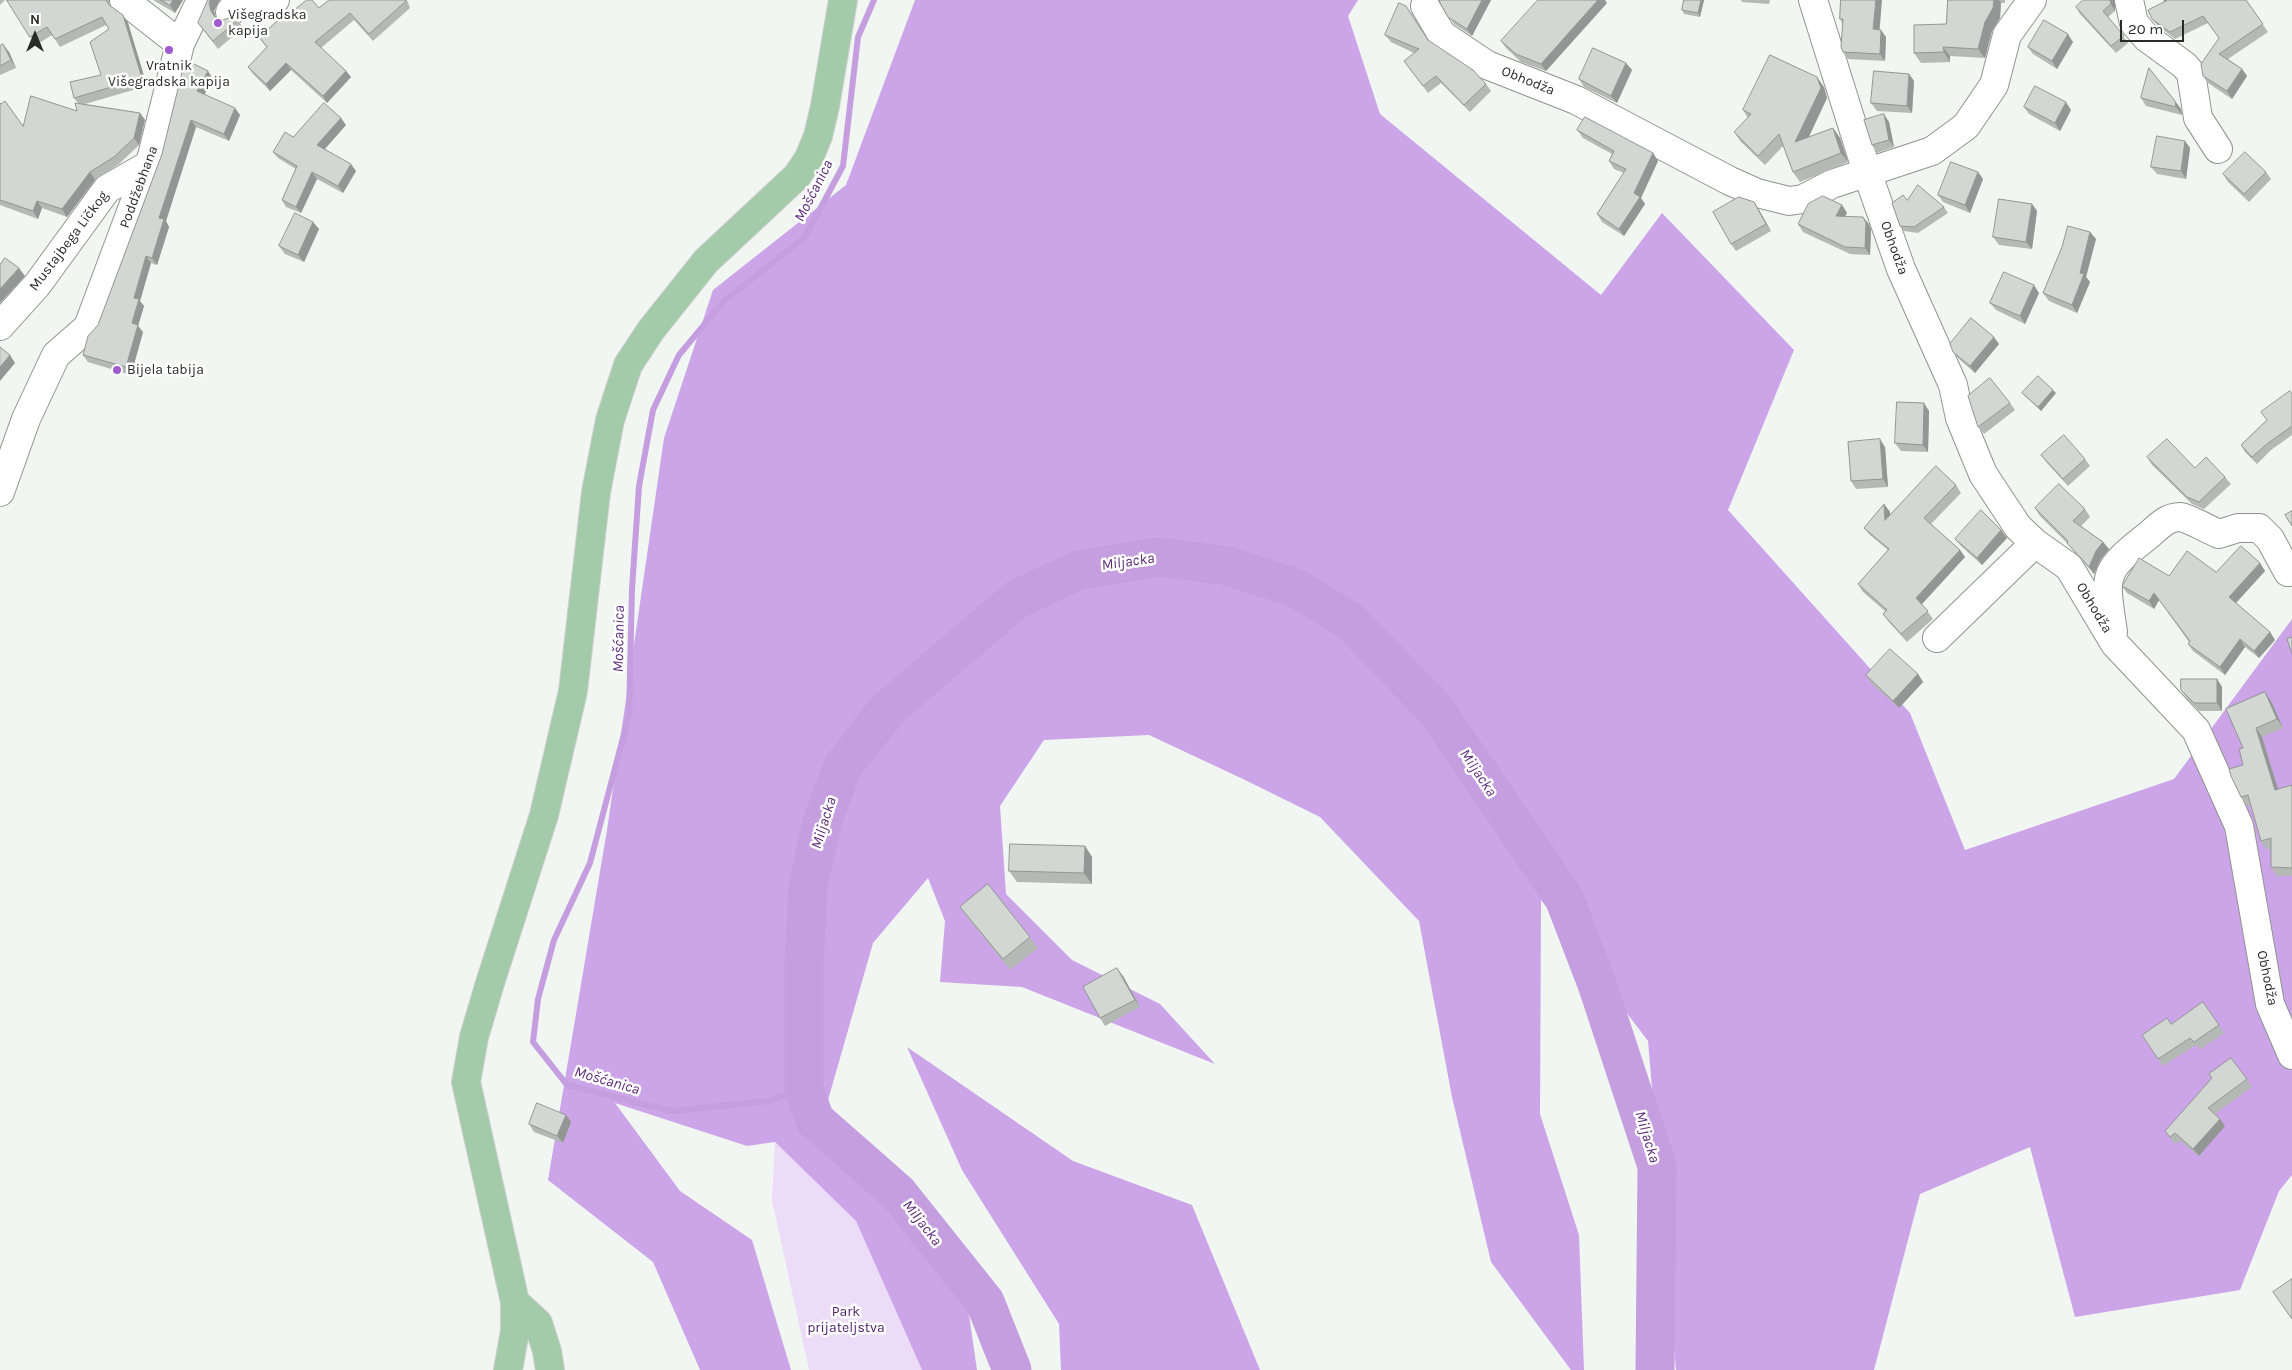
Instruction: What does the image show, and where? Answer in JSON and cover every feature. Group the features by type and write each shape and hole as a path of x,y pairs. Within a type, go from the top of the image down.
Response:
{"main road":[{"path":"508,1370 515,1332 515,1302 466,1082 474,1037 544,814 574,691 596,492 610,420 628,365 650,330 706,261 798,176 808,158 818,136 826,106 842,0"},
{"path":"515,1302 538,1323 550,1370"}],"street":[{"path":"124,0 180,44 192,42 205,33"},
{"name":"Poddžebhana","path":"0,492 26,419 56,355 88,327 152,156 180,44 201,0"},
{"path":"240,4 275,0"},
{"name":"Obhodža","path":"1813,0 1867,172 1901,269 1953,385 1960,418 1983,474 2018,527 2035,543 2069,567 2115,644 2196,730 2239,826 2270,1004 2292,1055"},
{"name":"Obhodža","path":"1424,6 1442,35 1488,65 1576,100 1730,181 1757,192 1789,201 1803,198 1832,184 1932,151 1966,126 1994,85 2007,35 2032,0"},
{"path":"2130,0 2134,23 2147,38 2184,65 2191,73 2198,118 2218,149"},
{"name":"Mustajbega Ličkog","path":"0,326 37,285 107,189 147,166"},
{"path":"2115,644 2108,581 2113,567 2122,556 2168,519 2181,517 2219,534 2238,528 2259,528 2270,539 2288,572"},
{"path":"1936,638 2035,543"}],"green space":[{"name":"Park prijateljstva","path":"775,1142 856,1221 922,1370 809,1370 772,1200"}],"shaded area":[{"path":"915,0 1358,0 1348,16 1380,114 1601,295 1662,213 1794,350 1728,510 1910,713 1965,850 2174,779 2292,619 2292,1175 2279,1191 2240,1290 2075,1317 2030,1147 1920,1194 1874,1370 1676,1370 1648,1041 1541,900 1540,1114 1579,1235 1584,1370 1571,1370 1491,1262 1452,1097 1419,921 1320,817 1243,779 1149,735 1044,740 1000,806 1006,894 1072,960 1160,1004 1215,1064 1022,987 940,982 945,921 928,878 873,943 824,1114 967,1301 977,1370 922,1370 856,1221 775,1142 747,1146 615,1103 680,1191 752,1240 791,1370 700,1370 653,1262 548,1180 607,830 664,438 713,290 846,185"},
{"path":"907,1047 1073,1161 1192,1205 1260,1370 1061,1370 1059,1324 962,1170"}],"building":[{"path":"7,0 106,0 109,5 123,15 142,78 74,98 70,82 101,75 90,42 109,29 102,17 55,39 47,27 30,37"},
{"path":"161,0 173,0 170,5"},
{"path":"208,0 211,0 209,3 215,17 223,20 234,16 238,20 213,41 198,23"},
{"path":"307,0 312,0 319,8 329,0 406,1 369,34 350,13 315,42 346,71 323,96 286,63 266,84 248,67 267,47 259,37 283,16 285,17"},
{"path":"1439,0 1482,0 1467,29 1448,17"},
{"path":"1538,0 1598,0 1541,64 1516,54 1501,41"},
{"path":"1684,0 1701,0 1698,13 1682,10"},
{"path":"1841,0 1876,0 1873,29 1881,30 1880,54 1843,52 1841,47 1843,19 1840,19"},
{"path":"1948,0 1994,0 1993,8 1985,22 1978,49 1943,47 1944,52 1914,53 1914,25 1946,24"},
{"path":"2083,0 2110,0 2111,4 2103,11 2124,36 2111,46 2076,7"},
{"path":"2164,0 2246,0 2263,24 2219,54 2242,69 2227,91 2203,76 2201,64 2219,38 2203,16 2170,32 2152,19 2148,10 2166,1"},
{"path":"1399,3 1406,6 1428,40 1473,70 1486,84 1464,105 1436,76 1423,86 1404,61 1419,49 1385,35"},
{"path":"2044,20 2068,34 2052,61 2028,47"},
{"path":"3,44 11,60 0,66 0,46"},
{"path":"1593,48 1626,63 1611,96 1579,79"},
{"path":"1770,55 1817,77 1821,88 1795,142 1833,128 1841,153 1793,172 1779,134 1758,156 1734,132 1751,114 1743,110"},
{"path":"192,63 208,71 197,91 235,108 224,134 191,120 159,218 164,219 152,258 146,256 134,298 139,299 132,323 138,325 126,367 83,355 88,336 98,325 162,154 184,64"},
{"path":"2149,68 2175,101 2176,107 2141,98"},
{"path":"1874,71 1909,74 1907,106 1871,103"},
{"path":"2035,86 2066,102 2055,123 2024,107"},
{"path":"31,96 77,111 75,103 140,113 134,138 114,157 90,172 62,209 37,201 33,211 0,200 0,103 5,101 23,126"},
{"path":"324,103 341,118 317,145 351,164 338,186 312,172 296,207 282,200 297,166 273,152 285,132 293,137"},
{"path":"1884,114 1889,140 1872,145 1864,120"},
{"path":"1585,117 1653,153 1634,193 1640,197 1619,229 1597,214 1626,169 1609,161 1614,151 1577,130"},
{"path":"2157,136 2185,141 2181,171 2151,167"},
{"path":"2245,152 2266,172 2244,194 2223,174"},
{"path":"1951,162 1978,172 1965,205 1938,195"},
{"path":"1918,185 1944,207 1914,227 1900,226 1892,203 1903,195 1907,200"},
{"path":"1823,196 1842,205 1836,216 1863,217 1866,223 1865,248 1845,247 1798,224 1808,204"},
{"path":"1739,197 1754,202 1766,224 1731,244 1713,212"},
{"path":"1999,199 2032,204 2026,242 1993,237"},
{"path":"295,213 313,222 298,255 279,246"},
{"path":"2068,226 2090,232 2080,273 2084,274 2072,305 2043,293 2062,247"},
{"path":"5,258 19,268 0,289 0,265"},
{"path":"2004,272 2034,285 2020,316 1990,303"},
{"path":"1971,318 1994,337 1970,366 1953,352 1950,344"},
{"path":"0,347 10,355 0,367"},
{"path":"2038,376 2053,390 2038,407 2022,393"},
{"path":"1990,378 2010,403 1978,427 1968,396"},
{"path":"2290,391 2292,394 2292,426 2252,457 2241,445 2267,420 2261,412"},
{"path":"1897,402 1924,403 1923,445 1895,443"},
{"path":"2064,435 2085,459 2063,479 2041,455"},
{"path":"1880,439 1883,479 1851,481 1848,442"},
{"path":"2167,439 2195,468 2206,457 2225,477 2199,502 2187,497 2147,457"},
{"path":"1936,466 1956,485 1924,518 1960,550 1916,598 1928,611 1901,634 1883,614 1887,610 1858,584 1889,549 1864,528 1884,504 1885,520"},
{"path":"2059,484 2085,509 2073,521 2103,542 2096,551 2089,567 2067,543 2068,541 2035,508"},
{"path":"1981,510 2001,530 1977,558 1955,539"},
{"path":"2292,511 2292,526 2285,515"},
{"path":"2241,546 2260,563 2229,597 2270,632 2254,651 2240,639 2220,667 2188,644 2190,641 2154,593 2149,601 2122,586 2139,558 2169,576 2187,551 2216,572"},
{"path":"2292,637 2292,654 2287,639"},
{"path":"1890,649 1918,674 1893,701 1866,675"},
{"path":"2181,679 2217,679 2217,703 2194,703 2181,690"},
{"path":"2265,692 2277,719 2256,728 2275,790 2292,785 2292,868 2271,867 2271,838 2261,841 2248,795 2241,797 2229,769 2243,765 2239,749 2243,748 2226,709"},
{"path":"1010,844 1085,846 1084,873 1009,871"},
{"path":"988,884 1030,937 1003,959 960,907"},
{"path":"1117,968 1135,1000 1100,1018 1083,987"},
{"path":"2203,1002 2219,1025 2194,1042 2190,1038 2158,1059 2142,1035 2167,1018 2171,1024"},
{"path":"2231,1058 2247,1079 2208,1108 2220,1119 2193,1149 2175,1133 2170,1137 2165,1131 2212,1078 2209,1074"},
{"path":"537,1103 566,1115 557,1136 529,1124"},
{"path":"2292,1279 2292,1319 2273,1292"}],"waterway":[{"name":"Mošćanica","path":"804,1089 769,1101 671,1111 567,1085 533,1042 538,999 554,940 590,863 629,715 632,589 639,486 653,410 679,355 724,301 805,237 843,166 858,37 874,0"},
{"name":"Miljacka","path":"1012,1370 985,1302 898,1193 815,1120 804,1089 804,964 808,886 822,822 843,766 887,710 1017,599 1079,570 1159,557 1228,566 1296,588 1351,622 1435,709 1564,898 1597,984 1657,1166 1655,1370"}],"place":[{"name":"Višegradska kapija","path":"218,23"},
{"name":"Vratnik Višegradska kapija","path":"169,50"},
{"name":"Bijela tabija","path":"117,370"}]}
